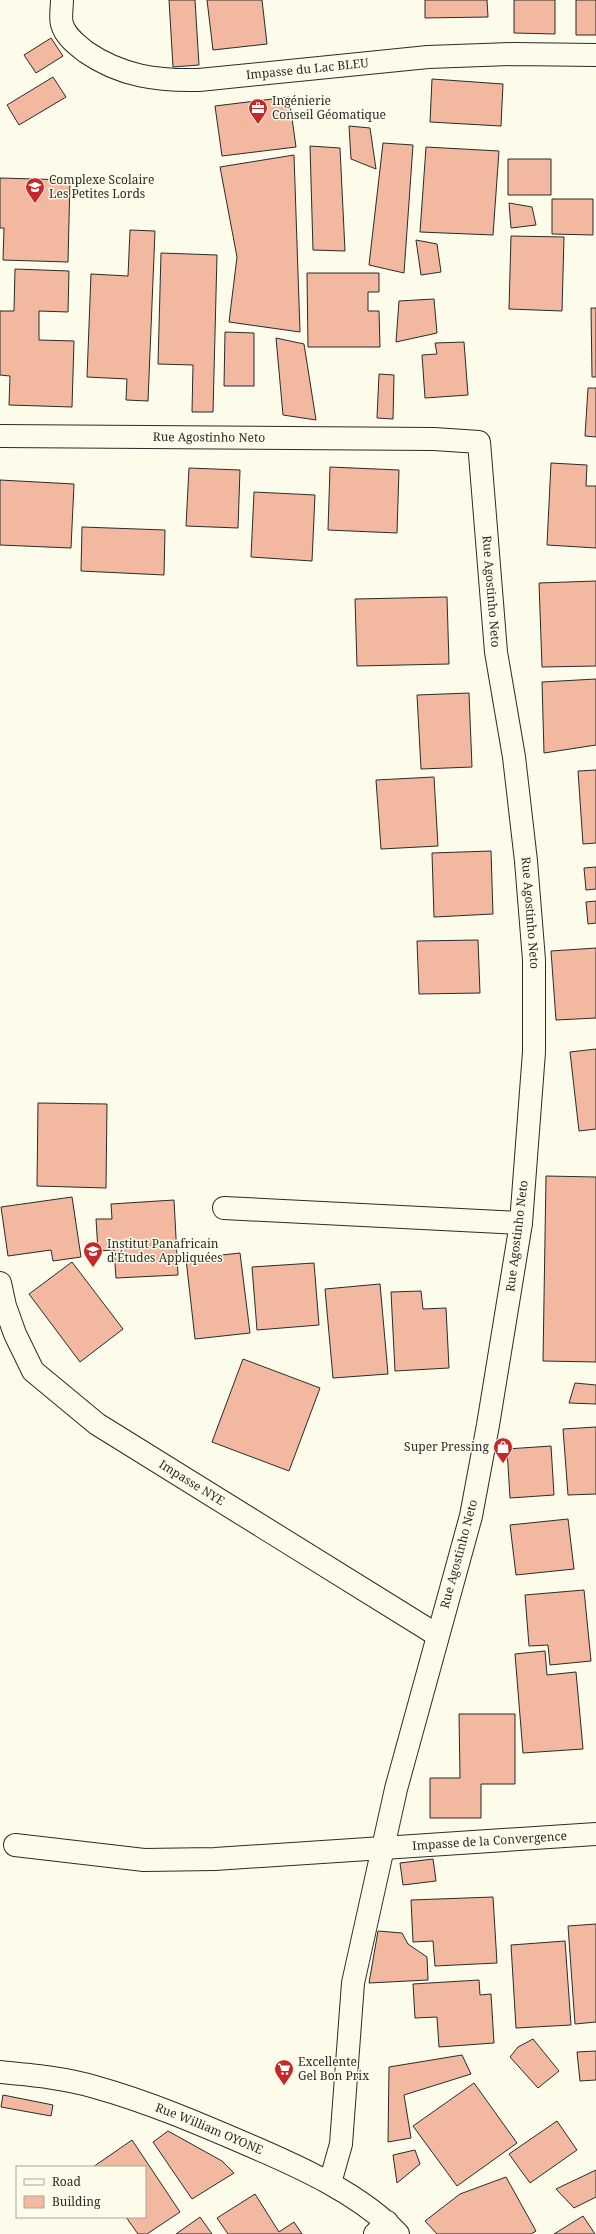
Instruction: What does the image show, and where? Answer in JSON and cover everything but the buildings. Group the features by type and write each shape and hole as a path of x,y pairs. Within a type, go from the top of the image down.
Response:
{"street":[{"name":"Impasse du Lac BLEU","path":"62,0 62,25 75,44 105,64 142,76 171,81 199,80 253,73 428,57 513,54 596,55"},
{"name":"Rue Agostinho Neto","path":"0,436 153,438 268,437 362,440 434,439 480,442 496,652 514,757 526,861 534,960 534,1052 521,1223 488,1425 471,1516 412,1724 382,1849 353,1983 341,2144 330,2183"},
{"path":"224,1208 521,1223"},
{"name":"Impasse NYE","path":"0,1283 5,1306 15,1334 33,1371 63,1398 97,1424 437,1635"},
{"name":"Impasse de la Convergence","path":"15,1846 144,1860 215,1859 596,1834"},
{"name":"Rue William OYONE","path":"0,2072 39,2075 94,2087 162,2108 272,2155 330,2183 386,2230"}],"place":[{"name":"Ingénierie Conseil Géomatique","path":"258,125"},
{"name":"Complexe Scolaire Les Petites Lords","path":"35,204"},
{"name":"Institut Panafricain d'Études Appliquées","path":"93,1268"},
{"name":"Super Pressing","path":"503,1464"},
{"name":"Excellente Gel Bon Prix","path":"284,2086"}]}
